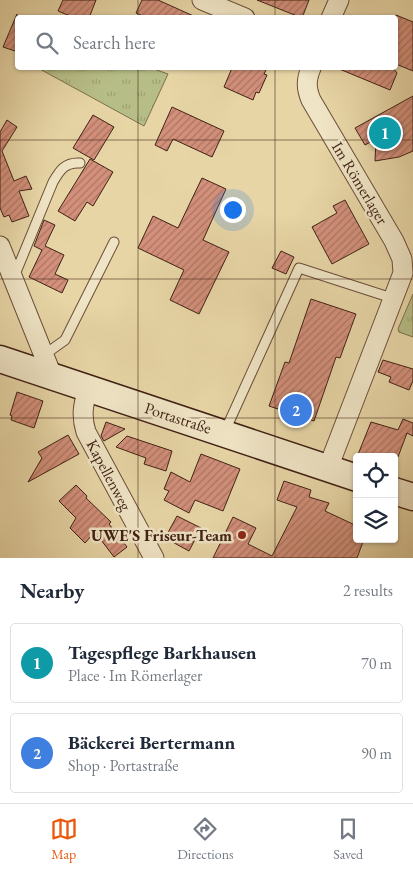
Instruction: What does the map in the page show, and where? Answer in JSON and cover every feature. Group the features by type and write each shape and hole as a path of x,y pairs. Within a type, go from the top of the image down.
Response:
{"main road":[{"name":"Portastraße","path":"0,360 49,367 88,389 353,477"},
{"path":"398,492 413,497"}],"street":[{"path":"202,0 238,15"},
{"path":"333,15 339,0"},
{"name":"Im Römerlager","path":"310,70 306,89 311,100 394,241 402,259 404,273 328,468"},
{"path":"0,246 49,367"},
{"name":"Kapellenweg","path":"88,389 82,408 86,432 154,558"}],"lane":[{"path":"13,279 53,182 61,170 71,162 80,163"},
{"path":"49,367 66,340 114,242"},
{"path":"224,434 299,268 395,299"}],"green space":[{"path":"42,70 157,70 168,74 144,126"},
{"path":"413,294 413,337 399,332 398,329"}],"building":[{"path":"63,0 96,0 90,15 68,15 58,11"},
{"path":"142,0 158,0 191,15 140,15 136,13"},
{"path":"257,0 309,0 303,15 294,15"},
{"path":"398,16 413,22 413,71 398,65"},
{"path":"15,19 15,51 3,47"},
{"path":"231,70 266,70 264,74 267,75 259,93 256,92 253,100 224,87"},
{"path":"342,70 395,70 397,73 390,90"},
{"path":"413,96 413,151 399,157 375,161 376,139 365,145 355,128"},
{"path":"172,107 224,131 212,157 173,139 167,151 155,145"},
{"path":"93,115 114,127 94,160 73,148"},
{"path":"7,120 17,127 2,151 14,181 26,176 32,189 19,191 29,216 12,222 9,215 4,217 0,208 0,132"},
{"path":"90,159 113,172 93,206 87,202 75,221 58,211"},
{"path":"202,178 226,189 203,240 229,252 199,314 170,300 184,270 138,248 153,216 178,228"},
{"path":"345,200 369,244 332,264 312,227 337,213 333,206"},
{"path":"44,220 55,225 45,246 64,255 55,274 68,280 62,293 29,277 42,250 34,246"},
{"path":"281,251 294,257 286,274 272,268"},
{"path":"311,299 356,314 340,358 336,357 314,421 269,406 285,362 289,363"},
{"path":"383,360 413,369 413,381 409,390 389,382 391,377 378,372"},
{"path":"17,392 43,401 34,428 11,420 12,416 10,415"},
{"path":"403,419 413,423 413,436 407,433 398,457 398,453 359,453 371,422 398,430"},
{"path":"106,422 125,429 104,441 101,436"},
{"path":"68,435 79,454 28,482 42,458 38,452"},
{"path":"127,436 172,451 166,471 144,464 146,458 116,447"},
{"path":"201,454 240,469 223,511 195,500 189,513 164,500 169,491 164,489 171,472 190,482"},
{"path":"284,481 311,490 309,497 329,503 325,511 353,524 353,543 363,543 357,558 213,558 233,517 256,528 248,544 272,556 297,507 277,500"},
{"path":"76,485 87,496 86,498 111,522 109,524 127,547 114,557 98,536 96,538 92,535 85,543 70,528 76,518 59,501"},
{"path":"177,516 201,528 189,551 165,538"}],"place":[{"name":"Tagespflege Barkhausen","path":"385,133"},
{"name":"Bäckerei Bertermann","path":"296,410"},
{"name":"UWE'S Friseur-Team","path":"242,535"}]}
